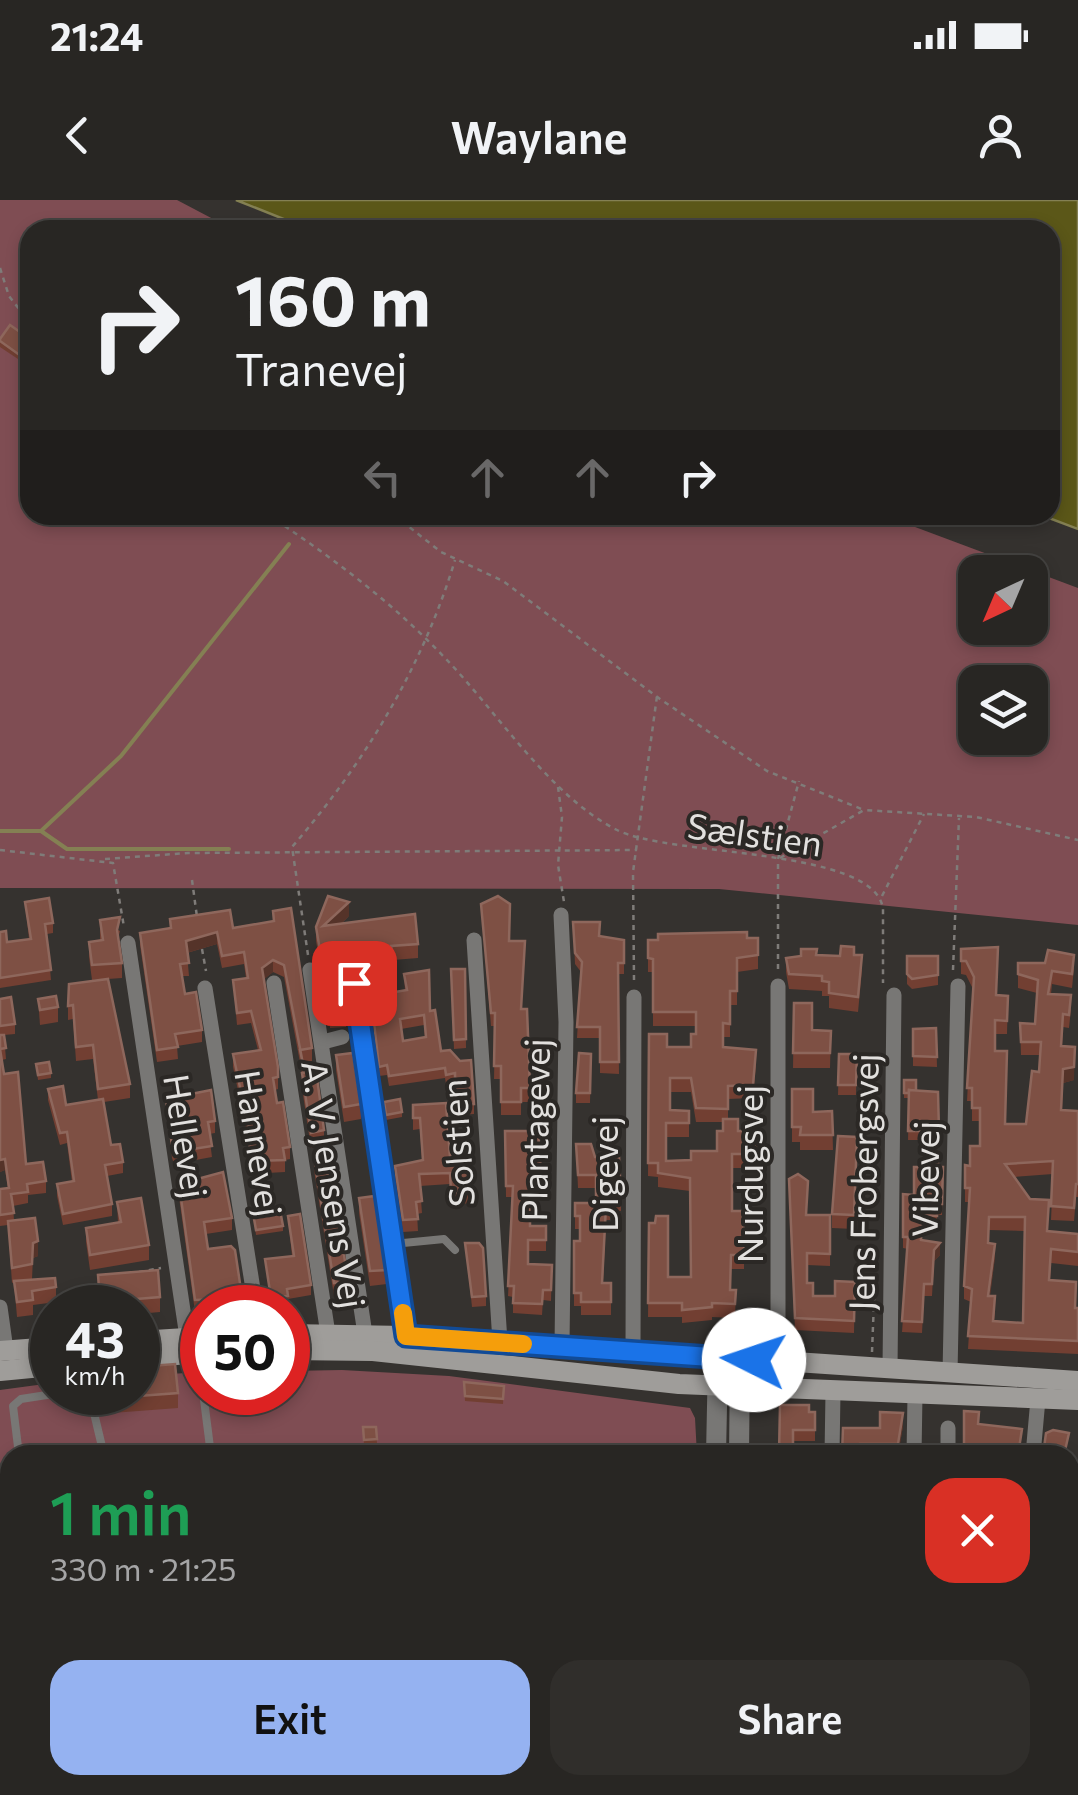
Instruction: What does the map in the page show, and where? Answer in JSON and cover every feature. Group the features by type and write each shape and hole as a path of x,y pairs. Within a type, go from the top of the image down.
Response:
{"main road":[{"path":"310,1334 406,1336 1078,1380"},
{"path":"3,1350 30,1348"},
{"path":"310,1350 373,1351 717,1386 1078,1400"},
{"path":"0,1372 30,1369"}],"street":[{"name":"Plantagevej","path":"561,915 566,1022 562,1346"},
{"name":"Solstien","path":"474,940 500,1342"},
{"name":"Hellevej","path":"128,943 182,1285"},
{"path":"310,970 365,1334"},
{"path":"384,977 354,983 406,1336"},
{"name":"A. V. Jensens Vej","path":"274,983 328,1334"},
{"name":"Nurdugsvej","path":"778,986 778,1362"},
{"name":"Vibevej","path":"950,1374 958,986"},
{"name":"Hannevej","path":"204,988 252,1285"},
{"name":"Jens Frobergsvej","path":"881,1369 889,992"},
{"name":"Digevej","path":"632,1351 634,996"},
{"path":"323,1042 342,1037"},
{"path":"0,1307 3,1350"},
{"path":"716,1445 718,1358"},
{"path":"738,1445 740,1360"},
{"path":"832,1445 833,1392"},
{"path":"914,1445 916,1395"},
{"path":"1034,1445 1038,1399"},
{"path":"948,1428 948,1445"}],"lane":[{"path":"393,1244 444,1238 455,1250"},
{"path":"18,1445 14,1406 30,1398"},
{"path":"94,1415 102,1445"},
{"path":"205,1415 210,1445"}],"path":[{"path":"0,268 9,296 20,311"},
{"name":"Sælstien","path":"282,525 374,592 426,640 558,785 593,816 638,840 824,866 872,886 881,897"},
{"path":"405,525 426,543 503,581 657,696 766,771 800,781 864,810 959,816 1078,840"},
{"path":"310,970 290,854 389,711 426,640 456,559"},
{"path":"634,996 637,850 657,696"},
{"path":"778,986 778,859 800,781"},
{"path":"558,785 561,915"},
{"path":"778,859 864,810"},
{"path":"889,992 881,897 924,814"},
{"path":"958,986 953,977 959,816"},
{"path":"0,850 106,859 188,853 637,850"},
{"path":"106,859 113,863 117,875 128,943"},
{"path":"192,880 198,918"},
{"path":"200,937 204,988"},
{"path":"876,1262 881,1369"},
{"path":"124,1274 177,1266"}],"shaded area":[{"path":"0,200 177,200 215,220 20,220 20,525 910,525 990,555 958,555 958,645 1048,645 1048,577 1078,588 1078,925 719,889 0,888"},
{"path":"236,200 1078,200 1078,529 1060,522 1060,220 286,220"},
{"path":"310,1371 449,1376 690,1408 695,1418 696,1445 0,1445 0,1390 30,1386 30,1415 160,1415 160,1375 180,1373 180,1415 310,1415"}],"building":[{"path":"10,325 20,332 20,355 0,341"},
{"path":"328,896 349,902 323,926 415,914 418,944 391,946 393,956 383,952 351,959 340,965 341,978 325,980 316,927"},
{"path":"498,896 510,904 509,941 525,941 521,1009 527,1009 530,1088 521,1088 521,1102 501,1102 501,1066 494,1066 495,1013 491,1013 481,904"},
{"path":"49,898 53,923 45,924 51,970 0,978 0,932 6,931 7,942 31,939 25,902"},
{"path":"291,908 312,1048 300,1050 284,965 273,960 262,968 278,1067 278,1077 273,1078 277,1103 283,1102 290,1147 283,1148 285,1160 250,1161 249,1130 233,1054 261,1050 251,1011 237,1013 233,980 248,978 244,952 222,956 217,932 186,941 189,963 180,964 185,994 196,992 202,1030 175,1034 178,1047 157,1050 140,933 171,928 170,919 230,910 233,928 274,921 273,911"},
{"path":"120,917 117,930 122,963 92,965 89,942 103,940 100,920"},
{"path":"573,922 600,922 599,936 624,940 624,963 618,963 619,1062 600,1062 600,1027 577,1027 582,962 575,953"},
{"path":"747,932 747,938 758,938 758,955 737,958 737,991 730,991 730,1024 723,1023 723,1047 756,1050 753,1085 728,1086 728,1109 696,1108 691,1078 670,1078 670,1110 689,1111 689,1123 666,1123 666,1161 691,1160 691,1151 717,1151 717,1131 723,1131 723,1119 738,1119 738,1131 759,1131 760,1154 732,1154 732,1211 742,1211 744,1231 744,1255 731,1255 730,1290 736,1290 735,1304 712,1303 712,1307 682,1310 682,1303 648,1303 649,1223 655,1223 656,1216 668,1216 668,1277 691,1277 690,1178 658,1173 658,1163 648,1163 649,1034 667,1034 667,1047 691,1047 691,1034 696,1034 696,1012 653,1012 653,959 648,958 648,940 658,940 658,934"},
{"path":"841,946 854,947 854,955 862,955 858,997 829,993 829,982 822,981 822,976 789,974 786,958 801,956 801,949 817,949 816,955 840,956"},
{"path":"998,947 996,995 1008,996 1007,1021 995,1020 995,1051 1007,1051 1005,1124 1026,1124 1032,1071 1039,1072 1041,1042 1021,1042 1020,1023 1035,1024 1038,980 1018,974 1018,963 1045,963 1048,950 1074,955 1072,974 1052,971 1048,994 1071,995 1069,1015 1063,1014 1061,1046 1075,1047 1074,1067 1063,1069 1061,1110 1078,1111 1078,1184 1074,1208 1051,1206 1053,1161 1005,1164 1030,1199 1049,1200 1047,1231 1078,1234 1078,1252 1051,1249 1049,1280 1076,1282 1078,1341 968,1336 972,1289 964,1286 970,1188 965,1188 965,1165 970,1166 970,1146 980,1146 980,1108 972,1108 972,1088 967,1088 974,977 966,961 961,961 961,949","holes":["989,1217 1025,1217 1023,1323 993,1321 995,1296 988,1296 995,1244 988,1243"]},
{"path":"907,956 938,956 938,975 912,979 907,974"},
{"path":"451,969 465,969 466,1039 454,1040"},
{"path":"429,970 430,1011 435,1010 441,1051 450,1050 460,1061 471,1060 474,1104 455,1105 455,1073 446,1075 445,1068 389,1076 387,1065 379,1067 371,996 407,990 404,974","holes":["424,1015 426,1037 403,1041 400,1019"]},
{"path":"108,979 130,1084 98,1089 93,1045 76,1047 73,1005 68,1006 69,984"},
{"path":"56,996 58,1007 40,1010 38,999"},
{"path":"11,997 15,1024 0,1026 0,999"},
{"path":"794,1003 812,1003 812,1030 831,1031 830,1053 793,1053"},
{"path":"344,1004 346,1017 330,1018 328,1006"},
{"path":"936,1028 937,1057 913,1056 913,1029"},
{"path":"0,1035 4,1035 6,1048 0,1049"},
{"path":"0,1049 4,1074 18,1072 26,1164 43,1162 46,1181 27,1184 28,1192 11,1194 14,1213 0,1215 0,1189 9,1188 5,1159 0,1160"},
{"path":"353,1053 361,1104 344,1107 336,1055"},
{"path":"579,1053 591,1054 590,1093 576,1093"},
{"path":"839,1054 857,1054 856,1085 838,1085"},
{"path":"49,1062 51,1073 38,1075 36,1064"},
{"path":"316,1070 324,1130 311,1133 302,1073"},
{"path":"904,1080 916,1080 916,1091 904,1093"},
{"path":"63,1086 66,1105 103,1099 111,1145 120,1144 123,1162 105,1165 112,1204 63,1214 57,1184 74,1181 67,1132 60,1133 48,1089"},
{"path":"792,1089 813,1089 813,1112 832,1111 833,1135 800,1135 801,1127 792,1127"},
{"path":"211,1090 215,1121 208,1122 212,1146 174,1152 166,1099"},
{"path":"909,1090 938,1092 939,1131 908,1131"},
{"path":"400,1099 402,1112 386,1115 384,1102"},
{"path":"446,1103 450,1157 467,1155 470,1191 451,1193 450,1173 419,1174 422,1201 416,1202 418,1219 403,1220 395,1166 423,1160 420,1118 413,1118 413,1105"},
{"path":"505,1131 538,1131 542,1186 530,1192 530,1226 546,1226 546,1240 528,1240 528,1264 552,1265 551,1290 543,1290 542,1304 513,1303 514,1286 508,1286 513,1186 506,1186"},
{"path":"838,1136 857,1137 854,1215 832,1214"},
{"path":"576,1144 591,1144 595,1157 619,1157 621,1197 610,1197 610,1206 606,1206 602,1283 611,1283 611,1302 581,1302 581,1293 574,1293 574,1241 580,1241 580,1216 575,1216 575,1203 596,1203 596,1175 578,1175"},
{"path":"926,1154 938,1154 938,1167 943,1167 942,1204 937,1204 937,1216 922,1215 921,1240 940,1243 934,1250 932,1284 924,1284 922,1322 902,1321 908,1237 903,1237 903,1194 914,1195 914,1167 926,1167"},
{"path":"324,1155 328,1177 332,1176 348,1281 334,1283 314,1157"},
{"path":"223,1172 232,1218 204,1222 208,1249 231,1246 235,1250 240,1285 193,1285 179,1184"},
{"path":"798,1174 808,1181 806,1215 830,1215 830,1254 807,1253 807,1283 813,1283 813,1296 835,1296 835,1281 855,1282 854,1321 795,1318 789,1179"},
{"path":"375,1196 387,1270 370,1271 359,1198"},
{"path":"141,1198 149,1245 90,1255 86,1228 121,1222 117,1202"},
{"path":"280,1210 283,1226 256,1230 253,1213"},
{"path":"300,1214 311,1285 269,1285 265,1259 294,1256 288,1216"},
{"path":"35,1218 38,1241 33,1243 32,1264 12,1268 8,1221"},
{"path":"465,1243 479,1243 483,1248 486,1296 472,1297"},
{"path":"158,1270 159,1285 99,1285 98,1275"},
{"path":"55,1278 56,1285 30,1285 30,1300 17,1302 14,1281"},
{"path":"740,1314 759,1317 757,1327 739,1325"},
{"path":"175,1364 178,1393 160,1394 160,1365"},
{"path":"464,1382 504,1386 503,1399 465,1396"},
{"path":"780,1405 809,1405 809,1412 815,1412 815,1430 793,1430 793,1445 779,1445"},
{"path":"964,1411 979,1412 978,1424 1022,1429 1020,1445 964,1445"},
{"path":"880,1412 903,1413 898,1444 842,1445 843,1428 880,1428"},
{"path":"363,1427 376,1427 377,1439 364,1440"},
{"path":"1046,1433 1069,1433 1066,1445 1044,1445"}],"waterway":[{"path":"0,831 41,831 121,756 289,544"},
{"path":"41,831 67,849 229,849"}],"slow traffic":[{"path":"403,1313 406,1336 523,1344"}],"route":[{"path":"354,983 406,1336 754,1360"}]}
